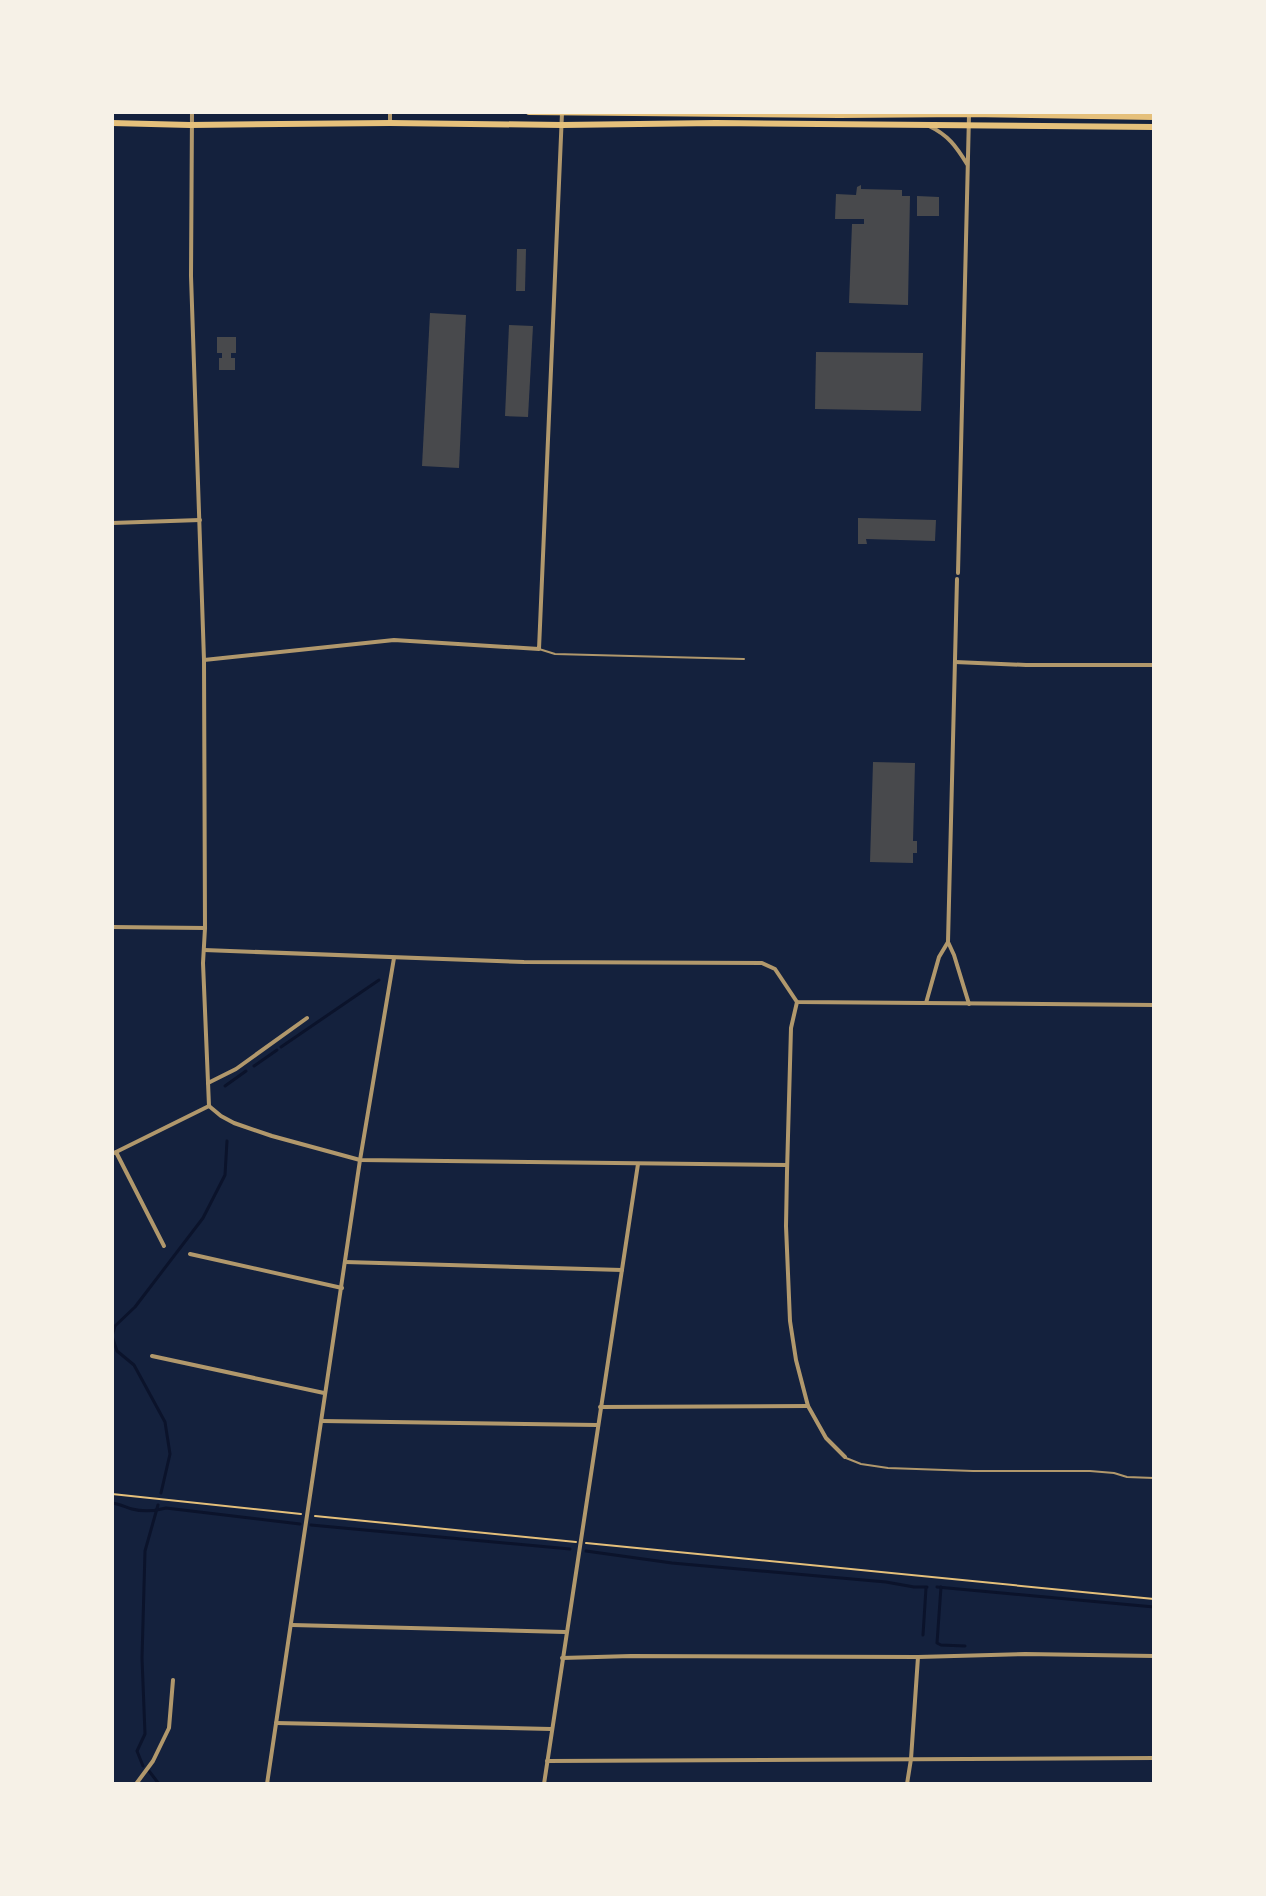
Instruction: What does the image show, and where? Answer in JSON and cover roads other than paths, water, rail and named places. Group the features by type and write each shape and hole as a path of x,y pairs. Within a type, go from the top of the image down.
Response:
{"main road":[{"path":"529,112 1154,117"},
{"path":"112,123 1154,127"}],"street":[{"path":"192,112 192,336 204,660 204,950 209,1106 234,1123 360,1160 787,1165"},
{"path":"390,112 390,123"},
{"path":"204,660 394,640 539,649 562,113"},
{"path":"969,114 948,942 969,1004"},
{"path":"928,126 943,132 950,139 968,166"},
{"path":"112,523 200,520"},
{"path":"955,662 1154,665"},
{"path":"112,927 205,928"},
{"path":"926,1004 939,957 948,942"},
{"path":"204,950 551,962 762,963 775,969 797,1002 791,1028 787,1165 790,1321 808,1406 826,1438 845,1457"},
{"path":"267,1784 324,1393 394,958"},
{"path":"797,1002 1154,1005"},
{"path":"208,1083 236,1069 307,1018"},
{"path":"164,1246 114,1153 209,1106"},
{"path":"544,1784 638,1164"},
{"path":"190,1254 342,1288"},
{"path":"345,1262 622,1270"},
{"path":"152,1356 324,1393"},
{"path":"600,1407 808,1406"},
{"path":"322,1421 597,1425"},
{"path":"292,1625 565,1632"},
{"path":"562,1658 1025,1654 1154,1656"},
{"path":"907,1784 918,1657"},
{"path":"136,1784 153,1761 169,1728 173,1680"},
{"path":"276,1723 551,1729"},
{"path":"547,1761 1154,1758"}],"lane":[{"path":"539,649 555,654 744,659"},
{"path":"845,1457 861,1464 888,1468 1090,1471 1154,1478"}],"waterway":[{"path":"281,1047 379,980"},
{"path":"254,1066 277,1050"},
{"path":"225,1086 246,1071"},
{"path":"161,1493 170,1454 165,1422 134,1365 117,1351 112,1336 115,1326 135,1307 203,1218 225,1175 227,1141"},
{"path":"112,1503 140,1511 166,1508 300,1524"},
{"path":"143,1766 137,1751 145,1734 142,1658 145,1551 158,1505"},
{"path":"311,1525 570,1549"},
{"path":"586,1551 672,1563 927,1587"},
{"path":"937,1587 1154,1607"},
{"path":"941,1587 937,1643 965,1646"},
{"path":"923,1635 926,1588"},
{"path":"149,1771 159,1784"}]}
